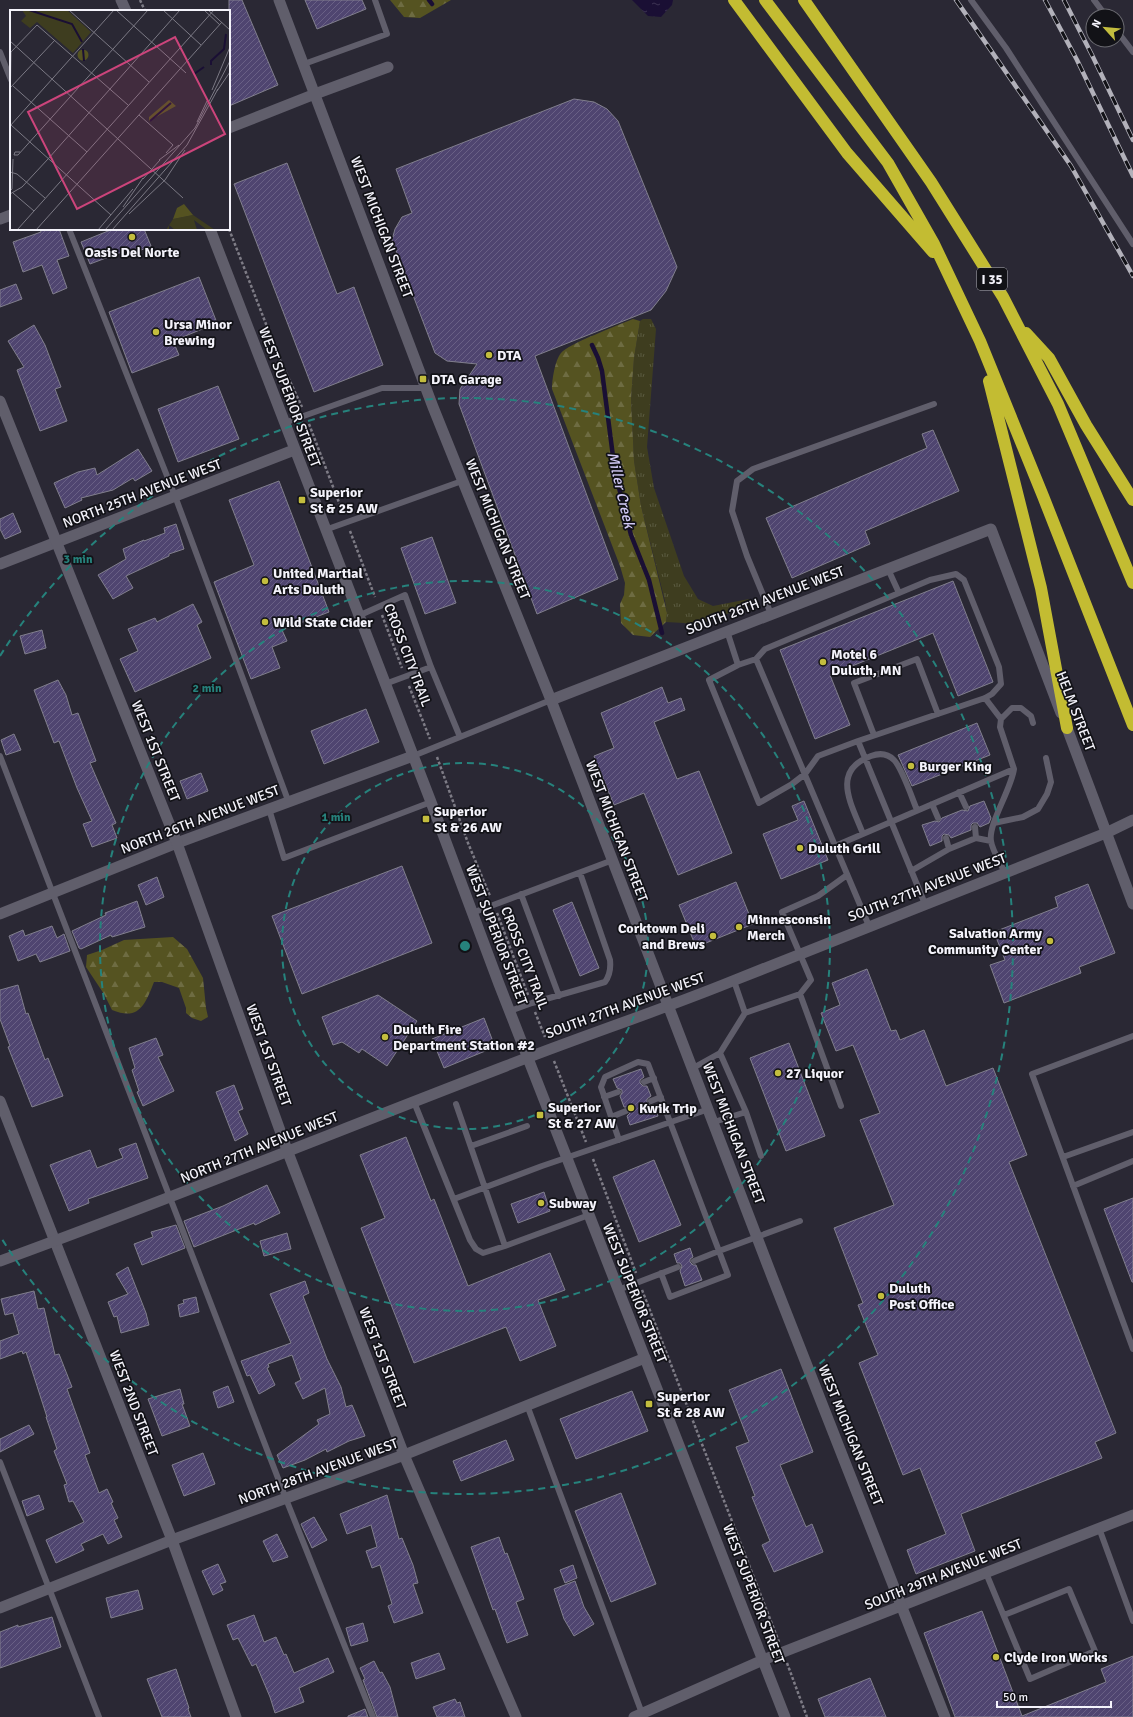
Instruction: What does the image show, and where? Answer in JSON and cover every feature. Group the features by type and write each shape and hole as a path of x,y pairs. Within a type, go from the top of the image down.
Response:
{"highway":[{"path":"734,0 847,153 944,265"},
{"name":"I 35","path":"765,0 888,163 934,244 980,341 1043,496 1133,726"},
{"name":"I 35","path":"804,0 931,182 1003,297 1058,404 1133,583"},
{"path":"1015,322 1049,358 1086,425 1133,500"},
{"path":"980,341 1041,588 1066,728"}],"street":[{"path":"122,0 126,10"},
{"name":"WEST MICHIGAN STREET","path":"279,0 462,481 551,700 758,1238 945,1717"},
{"path":"230,128 388,67"},
{"path":"0,219 10,215"},
{"name":"WEST SUPERIOR STREET","path":"210,230 431,802 472,913 529,1057 588,1215 764,1660 785,1717"},
{"name":"WEST 1ST STREET","path":"0,401 177,843 287,1150 404,1455 516,1717"},
{"name":"NORTH 25TH AVENUE WEST","path":"0,564 294,450"},
{"name":"HELM STREET","path":"991,529 1133,904"},
{"name":"SOUTH 26TH AVENUE WEST","path":"551,700 991,529"},
{"name":"NORTH 26TH AVENUE WEST","path":"0,914 177,843 268,809 289,803 413,756"},
{"name":"SOUTH 27TH AVENUE WEST","path":"529,1057 734,981 1106,833 1130,821"},
{"name":"NORTH 27TH AVENUE WEST","path":"0,1261 170,1198 287,1150 529,1057"},
{"name":"WEST 2ND STREET","path":"0,1101 172,1540 236,1717"},
{"name":"NORTH 28TH AVENUE WEST","path":"0,1608 172,1540 404,1455 527,1404 645,1358"},
{"name":"SOUTH 29TH AVENUE WEST","path":"640,1716 764,1660 1133,1516"}],"lane":[{"path":"304,64 387,34 375,0"},
{"path":"971,0 1006,48 1133,244"},
{"path":"1125,42 1133,52"},
{"path":"0,52 10,77"},
{"path":"69,230 175,496 289,803"},
{"path":"284,423 382,388 426,388"},
{"path":"771,614 747,556 732,511 737,481 753,469 934,404"},
{"path":"325,530 462,481"},
{"path":"888,569 899,593"},
{"path":"956,574 964,580 999,666 1001,684 992,694 985,698 874,735 818,756 805,774 792,784 759,803 709,680 738,665 756,659 765,649 899,593 930,580 956,574"},
{"path":"358,616 404,595 431,667 460,737"},
{"path":"727,632 738,665"},
{"path":"756,659 869,926"},
{"path":"874,735 854,683 917,659 938,714"},
{"path":"385,684 431,667"},
{"path":"985,698 1001,719"},
{"path":"413,756 551,700"},
{"path":"1005,873 991,841 994,823 1008,791 1014,769 1000,726 1001,719 1012,708 1021,708 1031,716 1033,723"},
{"path":"858,741 925,904"},
{"path":"863,834 847,789 847,778 858,761 878,753 887,755 895,761 917,810"},
{"path":"0,756 286,1499 373,1717"},
{"path":"994,823 1023,817 1038,809 1051,782 1046,758"},
{"path":"835,846 1014,769"},
{"path":"959,792 966,808"},
{"path":"268,809 284,858 431,802"},
{"path":"932,804 938,818"},
{"path":"975,827 976,838"},
{"path":"946,838 949,849"},
{"path":"911,870 949,849 976,838 991,841"},
{"path":"472,913 613,860"},
{"path":"510,1011 532,1003 605,982 609,976 611,968 610,960 580,873"},
{"path":"693,1068 720,1053 745,1013 800,994 811,980 782,912 818,896 847,875"},
{"path":"521,894 559,996"},
{"path":"734,981 745,1013"},
{"path":"800,994 841,1106"},
{"path":"1133,1036 1032,1074 1133,1349"},
{"path":"720,1053 746,1112 761,1156"},
{"path":"619,1140 601,1088 605,1077 638,1062 648,1064 662,1097 728,1275 670,1298 661,1274"},
{"path":"644,1082 654,1078"},
{"path":"604,1097 618,1092"},
{"path":"651,1101 662,1097"},
{"path":"414,1102 470,1240 476,1249 483,1253 588,1215"},
{"path":"456,1104 486,1188 504,1246"},
{"path":"454,1199 542,1166 709,1109"},
{"path":"611,1117 626,1111"},
{"path":"714,1122 746,1112"},
{"path":"471,1146 527,1126"},
{"path":"1063,1158 1133,1132"},
{"path":"1073,1186 1133,1161"},
{"path":"694,1261 800,1221"},
{"path":"618,1290 678,1267"},
{"path":"527,1404 640,1716"},
{"path":"0,1462 99,1717"},
{"path":"1099,1528 1133,1621"},
{"path":"986,1573 1030,1679 1095,1651 1069,1589 1004,1615"}],"path":[{"path":"140,0 144,10"},
{"name":"CROSS CITY TRAIL","path":"229,230 280,360 305,415 347,522 378,607 434,748 468,843 590,1150 639,1282 784,1653 807,1717"}],"green space":[{"path":"390,0 451,0 420,18 404,17"},
{"path":"633,319 640,321 634,358 631,399 634,461 641,506 667,613 666,622 650,637 633,635 621,623 620,604 624,595 625,583 620,566 552,389 553,376 561,353 583,340"},
{"path":"643,319 651,319 656,329 647,447 654,488 684,576 698,599 713,606 749,599 752,602 751,605 695,626 684,623 666,622 667,613 665,601 641,506 634,461 631,399 634,358 640,321"},
{"path":"173,937 187,949 203,978 208,1017 201,1021 192,1018 186,1013 186,1008 179,988 162,982 154,982 144,1004 135,1012 129,1014 112,1010 104,994 86,967 87,955 124,940"}],"water":[{"path":"632,0 673,0 672,5 661,17 648,16"}],"building":[{"path":"229,0 242,0 278,85 230,106 230,10"},
{"path":"305,0 362,0 366,9 317,29"},
{"name":"DTA","path":"574,99 594,102 607,109 618,121 677,267 666,291 651,310 535,356 618,579 537,614 459,404 460,389 477,364 447,361 435,353 392,240 395,229 402,217 412,213 396,169"},
{"path":"287,163 337,294 354,287 383,365 314,392 234,184"},
{"path":"40,230 59,230 69,256 57,260 67,288 53,294 42,265 23,272 13,242 41,232"},
{"path":"111,230 144,230 151,246 124,257 122,252 90,264 81,242"},
{"name":"Ursa Minor Brewing","path":"199,277 217,323 173,341 179,355 132,373 109,312"},
{"path":"16,284 22,299 0,307 0,290"},
{"path":"34,325 45,345 61,387 55,389 67,421 40,431 17,370 24,367 8,341"},
{"path":"218,386 239,439 178,462 158,409"},
{"path":"933,430 959,491 865,531 870,544 792,578 766,518 927,448 922,434"},
{"path":"138,449 152,471 135,481 133,478 113,490 81,498 82,500 65,508 54,483 78,472 95,468 97,475"},
{"path":"279,481 329,612 282,630 287,641 272,647 280,668 251,679 214,582 254,565 229,500"},
{"path":"13,513 21,532 5,539 0,529 0,519"},
{"path":"176,524 184,549 169,554 169,556 126,576 133,588 113,599 98,575 126,559 123,549 165,533 164,528"},
{"path":"432,537 456,603 425,614 401,548"},
{"name":"Motel 6 Duluth, MN","path":"953,581 993,682 958,696 933,633 830,675 850,725 815,739 780,650"},
{"path":"193,604 202,622 197,625 211,658 135,692 120,659 138,651 128,629 155,618 157,622"},
{"path":"42,630 46,648 25,654 20,636"},
{"path":"58,680 66,695 72,715 78,713 96,761 90,763 116,823 112,825 117,838 92,847 83,824 92,821 77,788 59,741 54,743 34,690"},
{"path":"662,687 668,703 681,698 685,710 654,722 677,779 699,771 732,853 678,875 644,793 614,805 594,756 614,748 601,713"},
{"path":"366,709 379,742 324,764 311,731"},
{"path":"977,723 990,755 912,786 898,755"},
{"path":"14,734 21,750 6,755 1,740"},
{"path":"201,773 208,791 187,799 180,781"},
{"path":"804,801 828,860 781,879 763,834 798,820 792,806"},
{"path":"984,801 991,818 989,823 980,827 977,823 973,823 971,825 971,830 951,838 949,835 944,834 942,836 942,841 930,846 922,825 935,821 939,822 942,818 962,810 968,811 970,806"},
{"path":"402,866 432,943 302,994 272,916"},
{"path":"157,877 164,897 146,905 138,885"},
{"path":"736,882 753,924 696,947 679,905"},
{"path":"1088,884 1115,953 1079,967 1081,973 1004,1003 990,965 1005,960 994,932 1058,907 1055,897"},
{"path":"137,901 145,927 112,937 111,935 81,949 79,948 72,931 106,915 105,913"},
{"path":"572,902 599,968 580,976 553,910"},
{"path":"52,926 57,938 64,934 70,951 40,962 36,954 18,961 9,936 23,930 25,936"},
{"path":"867,969 891,1031 896,1030 900,1040 924,1030 946,1086 993,1068 1027,1155 1009,1162 1116,1433 1095,1442 1102,1458 961,1514 975,1551 916,1574 907,1550 946,1534 920,1468 903,1475 859,1363 878,1355 858,1305 863,1303 834,1228 894,1205 860,1120 880,1113 853,1045 836,1051 821,1013 840,1005 832,983"},
{"path":"18,985 26,1014 28,1013 45,1060 48,1058 63,1096 32,1107 8,1047 10,1046 0,1019 0,990"},
{"path":"378,995 417,1021 387,1066 362,1049 359,1053 342,1042 333,1045 322,1017"},
{"path":"484,1018 495,1047 444,1068 432,1039"},
{"path":"156,1038 163,1055 158,1057 174,1091 143,1106 137,1092 139,1091 132,1070 135,1068 129,1048"},
{"path":"789,1043 825,1136 786,1151 750,1058"},
{"path":"641,1069 644,1077 640,1080 640,1083 643,1086 647,1086 651,1096 647,1099 647,1102 650,1105 654,1105 658,1116 630,1125 627,1116 630,1113 630,1110 627,1107 624,1107 620,1096 622,1090 617,1088 613,1079"},
{"path":"234,1085 243,1109 238,1111 248,1134 235,1141 216,1092"},
{"path":"406,1137 431,1201 434,1199 468,1286 550,1253 565,1290 538,1300 556,1346 520,1361 506,1327 414,1363 361,1228 385,1218 360,1155"},
{"path":"136,1143 148,1178 88,1199 89,1203 69,1211 50,1165 90,1150 97,1168 123,1158 119,1149"},
{"path":"654,1160 681,1225 639,1242 613,1177"},
{"path":"267,1185 280,1213 255,1225 254,1223 194,1247 184,1221 223,1206"},
{"path":"544,1192 550,1211 518,1223 511,1204"},
{"path":"1133,1198 1133,1282 1132,1282 1104,1209"},
{"path":"176,1225 185,1248 142,1265 134,1244 153,1237 151,1232"},
{"path":"287,1233 291,1249 264,1256 260,1241"},
{"path":"690,1248 693,1257 690,1259 690,1262 693,1265 696,1265 702,1280 685,1286 680,1271 682,1266 680,1263 677,1263 674,1254"},
{"path":"128,1267 146,1313 149,1325 121,1333 117,1316 114,1317 108,1302 128,1294 116,1274"},
{"path":"305,1281 309,1293 303,1296 327,1359 341,1387 346,1407 352,1405 365,1436 349,1441 327,1452 326,1449 305,1460 283,1468 277,1455 319,1424 317,1420 330,1414 325,1388 303,1399 295,1383 301,1380 292,1355 268,1364 269,1367 267,1368 275,1385 259,1394 250,1375 247,1376 241,1361 291,1343 270,1294"},
{"path":"34,1291 38,1309 44,1308 55,1355 59,1354 72,1387 67,1389 90,1453 85,1455 99,1493 107,1489 113,1502 111,1503 118,1518 114,1520 122,1537 108,1544 103,1534 81,1544 84,1550 56,1563 46,1540 84,1522 73,1501 69,1502 64,1485 67,1484 54,1451 57,1449 26,1352 23,1354 22,1351 0,1359 0,1341 19,1334 13,1313 5,1315 1,1299"},
{"path":"196,1297 199,1312 180,1317 178,1305 184,1303 183,1300"},
{"path":"781,1369 813,1452 780,1465 806,1527 812,1524 823,1552 774,1572 762,1545 770,1541 752,1497 755,1496 736,1447 749,1442 729,1390"},
{"path":"228,1386 234,1402 218,1408 213,1392"},
{"path":"180,1389 184,1404 182,1404 190,1426 162,1436 148,1399"},
{"path":"632,1391 648,1431 576,1459 560,1419"},
{"path":"29,1425 34,1434 0,1452 0,1439"},
{"path":"506,1440 514,1460 461,1481 453,1461"},
{"path":"203,1453 215,1484 184,1496 172,1465"},
{"path":"621,1493 656,1584 611,1602 575,1511"},
{"path":"39,1495 44,1509 27,1516 22,1501"},
{"path":"387,1495 399,1539 402,1538 413,1565 418,1583 413,1584 423,1613 394,1623 388,1606 392,1604 380,1565 372,1568 366,1551 377,1547 371,1525 347,1534 340,1514"},
{"path":"314,1517 327,1540 312,1548 301,1524"},
{"path":"277,1534 288,1557 273,1562 263,1541"},
{"path":"499,1537 505,1554 507,1553 524,1599 516,1602 528,1635 507,1643 495,1609 493,1610 471,1547"},
{"path":"218,1564 226,1582 220,1584 223,1590 213,1595 202,1571"},
{"path":"573,1565 577,1578 565,1583 560,1570"},
{"path":"575,1581 584,1607 594,1624 574,1636 564,1619 554,1589"},
{"path":"138,1590 143,1609 111,1618 106,1598"},
{"path":"982,1611 1022,1716 1106,1682 1101,1669 1133,1656 1133,1717 955,1717 924,1633"},
{"path":"254,1615 264,1642 276,1637 284,1655 286,1654 294,1673 328,1658 334,1672 299,1688 304,1702 275,1713 256,1664 252,1666 238,1638 233,1640 227,1625"},
{"path":"52,1617 61,1647 0,1668 0,1632 18,1625 18,1627"},
{"path":"363,1623 368,1641 351,1646 346,1628"},
{"path":"439,1653 445,1669 416,1679 411,1663"},
{"path":"374,1661 390,1687 398,1717 377,1717 360,1668"},
{"path":"176,1669 191,1717 162,1717 147,1679"},
{"path":"870,1678 886,1717 825,1717 818,1699"},
{"path":"455,1699 457,1703 460,1702 465,1717 437,1717 433,1707"},
{"path":"365,1709 368,1717 348,1717 348,1716"}],"waterway":[{"name":"Miller Creek","path":"429,0 432,4"},
{"name":"Miller Creek","path":"592,345 602,371 615,472 631,535 649,580 662,633"}],"railway":[{"path":"956,0 1071,166 1133,276"},
{"path":"1045,0 1077,60 1133,176"},
{"path":"1064,0 1133,140"}],"place":[{"name":"Oasis Del Norte","path":"132,237"},
{"name":"Ursa Minor Brewing","path":"156,332"},
{"name":"DTA","path":"489,355"},
{"name":"DTA Garage","path":"423,379"},
{"name":"Superior St & 25 AW","path":"302,500"},
{"name":"United Martial Arts Duluth","path":"265,581"},
{"name":"Wild State Cider","path":"265,622"},
{"name":"Motel 6 Duluth, MN","path":"823,662"},
{"name":"Burger King","path":"911,766"},
{"name":"Superior St & 26 AW","path":"426,819"},
{"name":"Duluth Grill","path":"800,848"},
{"name":"Minnesconsin Merch","path":"739,927"},
{"name":"Corktown Deli and Brews","path":"713,936"},
{"name":"Salvation Army Community Center","path":"1050,941"},
{"name":"Duluth Fire Department Station #2","path":"385,1037"},
{"name":"27 Liquor","path":"778,1073"},
{"name":"Kwik Trip","path":"631,1108"},
{"name":"Superior St & 27 AW","path":"540,1115"},
{"name":"Subway","path":"541,1203"},
{"name":"Duluth Post Office","path":"881,1296"},
{"name":"Superior St & 28 AW","path":"649,1404"},
{"name":"Clyde Iron Works","path":"996,1657"}]}
